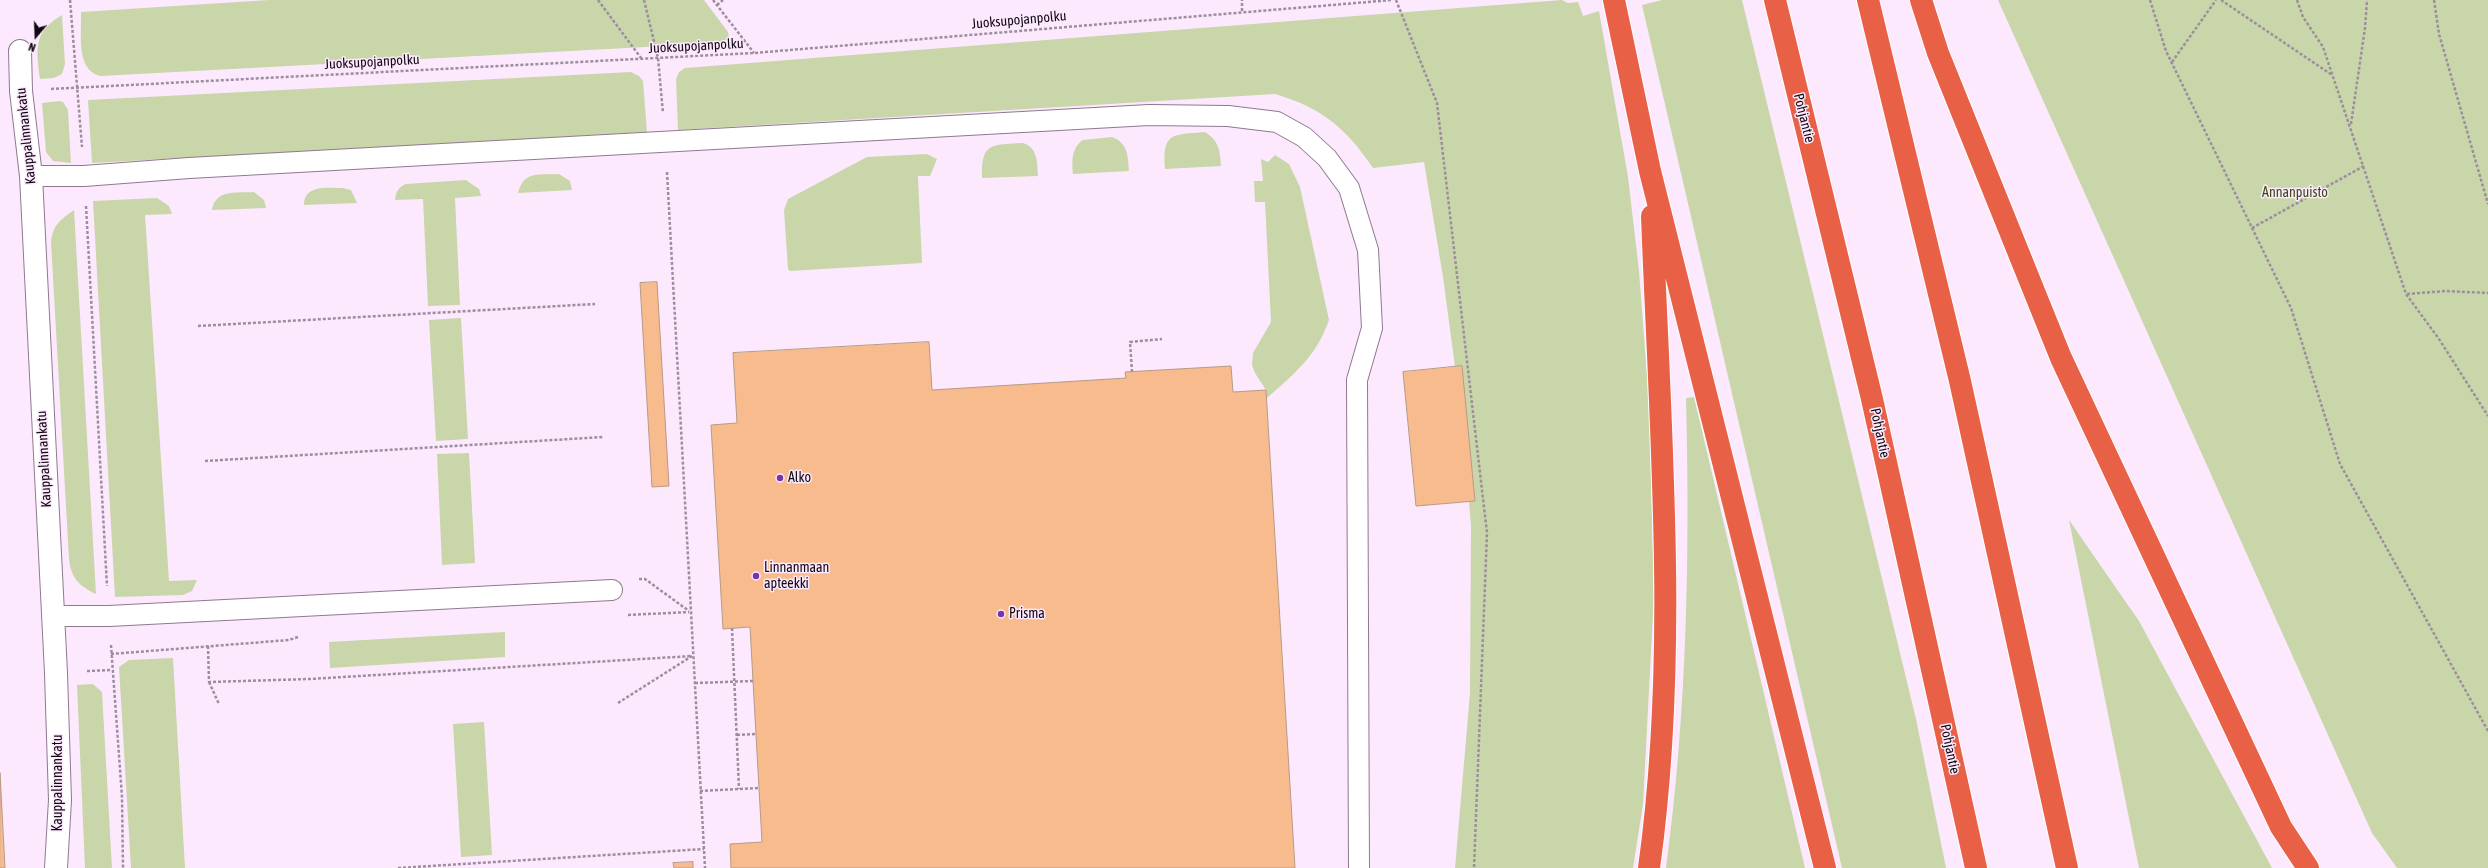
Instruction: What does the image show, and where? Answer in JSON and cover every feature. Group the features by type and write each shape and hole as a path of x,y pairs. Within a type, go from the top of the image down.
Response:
{"highway":[{"path":"1614,0 1650,171 1825,868"},
{"name":"Pohjantie","path":"1775,0 1872,399 1976,868"},
{"path":"1868,0 1960,381 2068,868"},
{"path":"1921,0 1938,52 2061,358 2281,827 2308,868"},
{"path":"1649,868 1658,798 1666,590 1650,171"}],"street":[{"name":"Kauppalinnankatu","path":"20,51 21,91 31,176 53,616 60,800 56,868"}],"lane":[{"path":"31,176 84,176 189,168 1149,115 1220,116 1277,122 1304,137 1327,158 1349,188 1368,250 1372,328 1357,380 1359,868"},
{"path":"53,616 109,616 612,590"}],"path":[{"path":"70,0 84,176 109,616 122,797 123,868"},
{"path":"598,0 642,58"},
{"path":"644,0 658,58 665,142 689,612 705,868"},
{"path":"714,0 754,53"},
{"path":"717,5 723,0"},
{"path":"1242,0 1242,11"},
{"name":"Juoksupojanpolku","path":"21,91 754,53 1242,11 1392,0"},
{"path":"1396,0 1437,103 1487,533 1474,868"},
{"path":"2150,0 2172,62 2290,308 2340,464 2488,730"},
{"path":"2172,62 2216,0"},
{"path":"2221,0 2333,75"},
{"path":"2296,0 2303,17 2323,47 2406,294 2439,339 2488,416"},
{"path":"2351,127 2365,28 2367,0"},
{"path":"2434,0 2439,34 2488,204"},
{"path":"2252,228 2364,166"},
{"path":"2406,294 2446,291 2488,293"},
{"path":"198,326 595,304"},
{"path":"1132,372 1130,342 1162,339"},
{"path":"205,461 603,437"},
{"path":"632,580 645,579 689,612"},
{"path":"732,628 739,789"},
{"path":"208,646 209,682 219,704"},
{"path":"209,682 310,679 692,656"},
{"path":"618,703 692,656"},
{"path":"694,683 753,680"},
{"path":"737,735 756,734"},
{"path":"700,791 759,788"},
{"path":"398,868 704,849"}],"green space":[{"path":"269,0 704,0 728,32 729,38 721,43 100,76 92,72 83,58 81,12"},
{"path":"1562,0 1568,3 1578,2 1583,16 1599,11 1628,177 1639,271 1649,401 1654,595 1643,804 1633,868 1455,868 1470,693 1471,526 1469,502 1475,501 1462,366 1455,367 1443,277 1424,162 1373,168 1353,142 1332,121 1306,106 1275,94 678,130 676,79 679,72 685,68"},
{"path":"1662,0 1742,0 1916,719 1946,868 1842,868 1642,5"},
{"name":"Annanpuisto","path":"1998,0 2488,0 2488,868 2397,868 2372,833"},
{"path":"62,15 65,64 62,74 54,78 40,79 38,50 41,35 53,21"},
{"path":"631,72 639,76 643,81 647,132 92,163 88,100"},
{"path":"63,102 68,110 71,163 53,161 46,152 42,103"},
{"path":"1205,132 1210,135 1218,146 1221,166 1165,169 1165,148 1172,138 1177,135"},
{"path":"1112,137 1124,146 1129,171 1073,174 1073,156 1079,143 1083,140"},
{"path":"1023,143 1032,148 1036,156 1038,176 982,178 983,158 990,148 996,145"},
{"path":"927,154 937,159 930,176 918,176 922,263 790,271 788,269 784,210 788,199 867,157"},
{"path":"1275,155 1289,164 1300,187 1329,320 1318,344 1304,364 1267,398 1266,390 1255,373 1252,365 1253,353 1271,322 1265,202 1255,202 1254,181 1263,181 1261,159 1268,162"},
{"path":"539,174 559,174 570,181 572,190 518,193 524,180 528,177"},
{"path":"466,180 479,189 481,196 455,198 460,305 428,306 423,199 395,200 396,195 399,188 406,184"},
{"path":"324,188 343,188 351,190 357,203 304,205 305,198 312,190"},
{"path":"254,192 264,200 266,208 212,210 217,198 222,195"},
{"path":"157,198 169,206 172,214 145,215 169,581 197,580 192,591 183,595 115,597 93,201"},
{"path":"74,210 96,594 85,588 77,581 70,566 69,559 51,242 55,227"},
{"path":"461,318 468,439 436,441 429,320"},
{"path":"1694,397 1805,868 1666,868 1679,751 1683,692 1688,516 1686,398"},
{"path":"469,453 475,563 442,565 437,454"},
{"path":"2069,520 2139,621 2272,868 2139,868"},
{"path":"505,632 505,657 330,668 329,642"},
{"path":"173,658 185,868 131,868 119,667 129,660"},
{"path":"93,684 102,692 112,868 85,868 77,685"},
{"path":"484,722 492,855 461,857 453,724"}],"building":[{"path":"657,282 669,486 652,487 640,283"},
{"name":"Prisma","path":"929,342 932,390 1126,378 1125,372 1231,366 1233,392 1266,390 1295,868 731,868 730,844 762,842 750,627 723,629 711,425 737,423 733,353"},
{"path":"1462,366 1475,501 1416,506 1403,372"},
{"path":"0,773 5,868 0,868"},
{"path":"693,862 693,868 674,868 673,863"}],"place":[{"name":"Alko","path":"780,478"},
{"name":"Linnanmaan apteekki","path":"756,576"},
{"name":"Prisma","path":"1001,614"}]}
